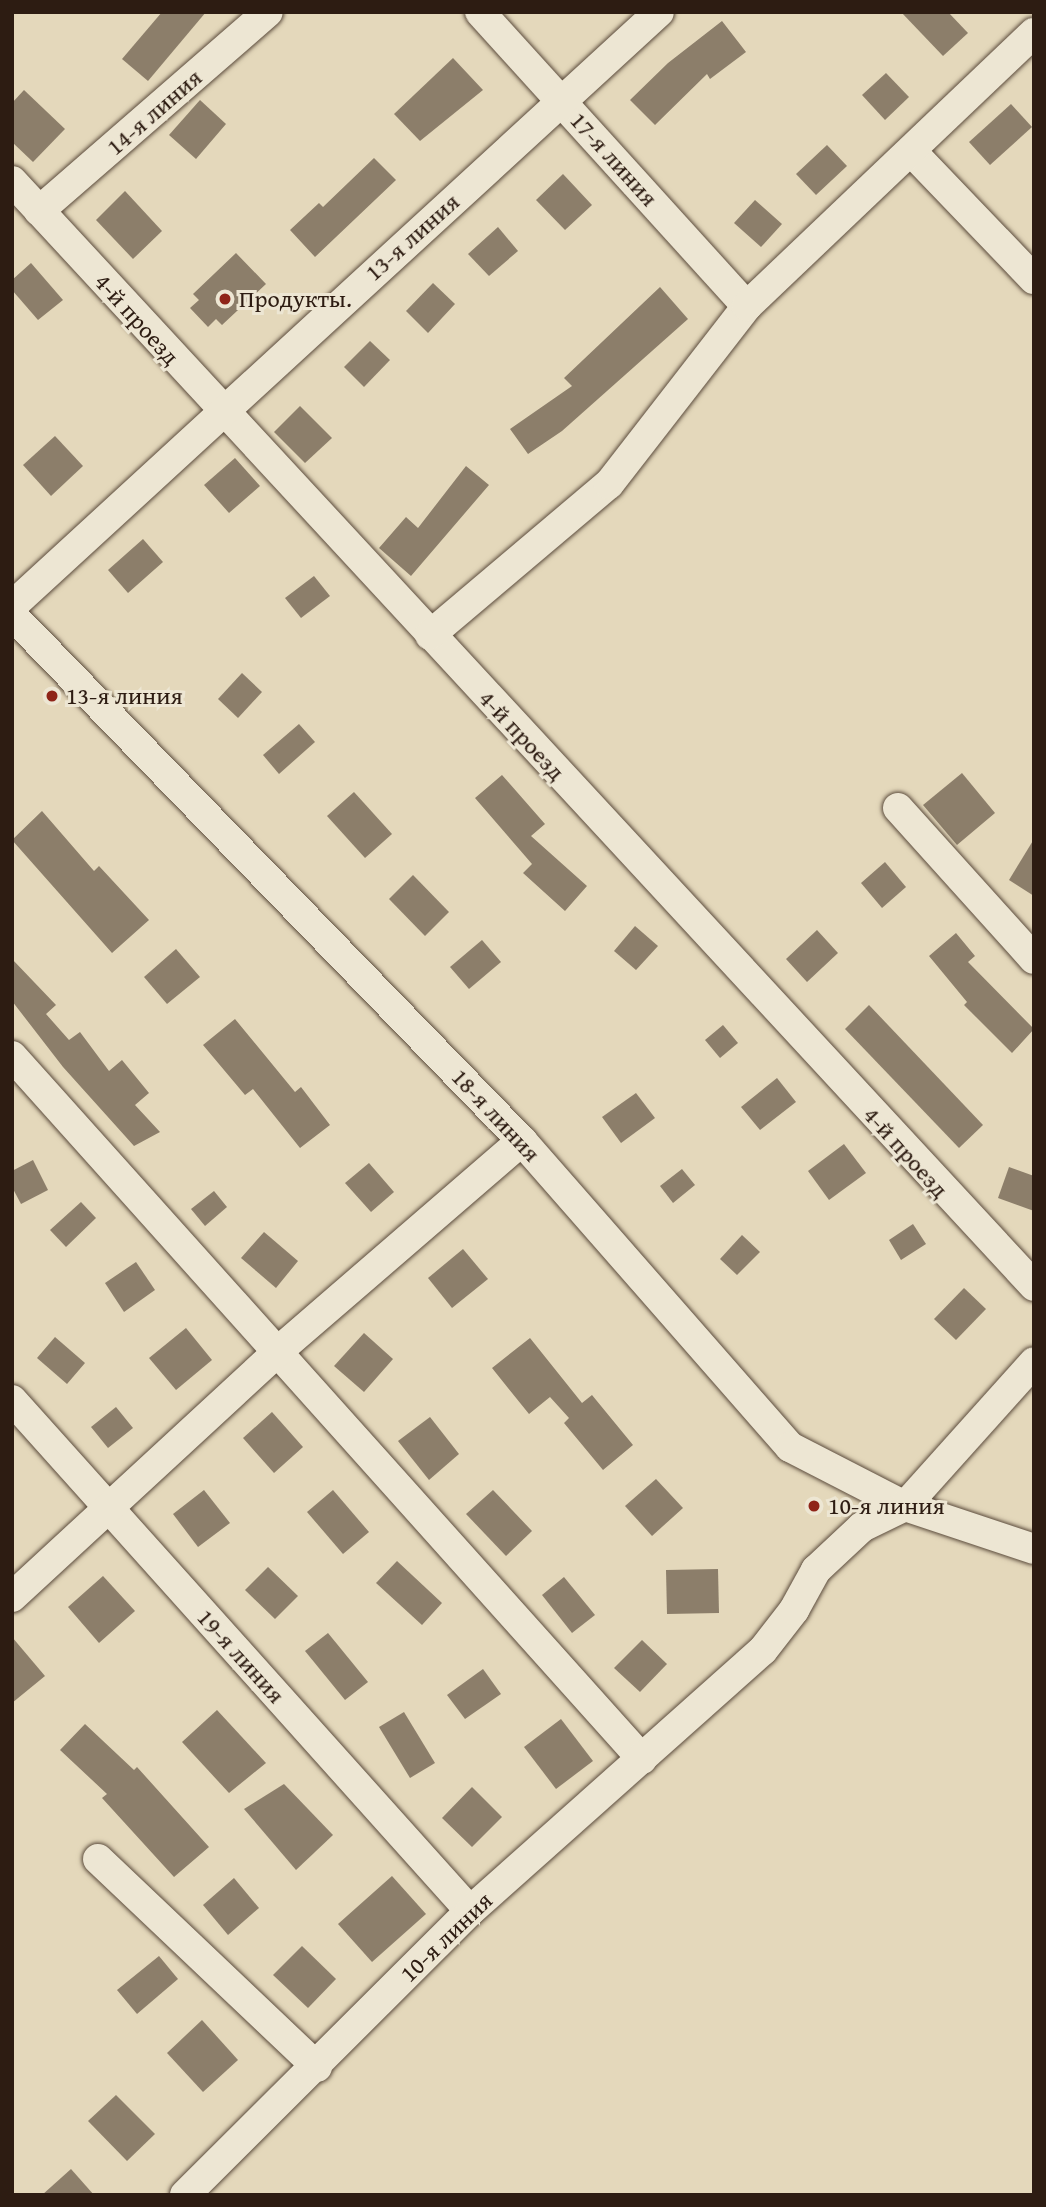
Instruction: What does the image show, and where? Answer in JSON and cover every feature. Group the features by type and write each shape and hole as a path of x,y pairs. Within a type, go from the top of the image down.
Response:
{"street":[{"name":"14-я линия","path":"39,211 268,12"},
{"name":"17-я линия","path":"480,12 747,306"},
{"name":"13-я линия","path":"12,606 221,410 659,12"},
{"path":"430,635 609,484 747,306 912,152 1034,33"},
{"path":"912,152 1034,279"},
{"name":"4-й проезд","path":"12,181 1034,1286"},
{"name":"18-я линия","path":"12,615 522,1141 790,1447 905,1506 1028,1546"},
{"path":"898,808 1034,959"},
{"path":"12,1055 642,1759"},
{"path":"12,1597 276,1353 522,1141"},
{"name":"10-я линия","path":"185,2195 317,2067 470,1911 763,1650 794,1610 816,1570 862,1527 905,1506 1034,1362"},
{"name":"19-я линия","path":"12,1400 470,1911"},
{"path":"98,1859 317,2067"}],"building":[{"path":"162,12 206,12 148,81 122,59"},
{"path":"901,12 948,12 968,33 943,56"},
{"path":"722,21 746,52 710,79 707,74 655,125 630,100 668,63"},
{"path":"453,58 483,90 420,141 394,114"},
{"path":"886,73 909,97 885,120 862,95"},
{"path":"24,90 65,129 33,162 12,142 12,103"},
{"path":"200,100 226,124 196,159 169,135"},
{"path":"1011,104 1032,127 990,165 969,142"},
{"path":"827,145 847,166 816,195 796,174"},
{"path":"374,158 396,180 315,257 290,230 319,203 323,207"},
{"path":"563,174 592,205 565,230 536,200"},
{"path":"125,191 162,231 133,259 96,220"},
{"path":"755,200 782,224 761,247 734,223"},
{"path":"498,227 518,251 489,276 468,254"},
{"path":"236,253 266,284 222,325 216,319 208,327 190,308 199,300 193,294"},
{"path":"31,263 63,300 38,320 12,290 12,280"},
{"path":"433,283 455,304 428,333 406,311"},
{"path":"660,287 688,319 562,431 528,454 510,429 572,386 564,378"},
{"path":"370,341 390,360 364,387 344,367"},
{"path":"300,406 332,438 305,463 274,432"},
{"path":"55,436 83,466 51,496 23,465"},
{"path":"235,458 260,486 229,513 204,485"},
{"path":"466,466 489,485 411,576 379,548 406,517 418,528"},
{"path":"143,539 163,562 128,593 108,570"},
{"path":"314,576 330,596 301,618 285,598"},
{"path":"242,673 262,692 238,718 218,699"},
{"path":"299,724 315,742 279,774 263,755"},
{"path":"962,773 995,813 957,845 923,805"},
{"path":"502,775 545,824 531,836 587,886 565,911 523,873 532,864 475,798"},
{"path":"354,792 392,834 365,858 327,816"},
{"path":"42,811 94,871 99,866 149,920 112,953 12,840"},
{"path":"1034,839 1034,896 1009,880"},
{"path":"885,862 906,887 882,908 861,883"},
{"path":"413,875 449,912 425,936 389,899"},
{"path":"635,926 658,946 636,970 614,951"},
{"path":"817,930 838,953 807,982 786,959"},
{"path":"956,933 975,956 968,962 1034,1029 1012,1053 964,1005 967,1002 929,956"},
{"path":"482,940 501,962 469,989 450,967"},
{"path":"176,949 200,977 167,1004 144,977"},
{"path":"12,959 56,1005 46,1014 69,1040 80,1032 109,1071 122,1060 149,1093 135,1105 160,1132 134,1146 63,1067 12,1001"},
{"path":"869,1005 983,1125 959,1148 845,1029"},
{"path":"235,1019 295,1092 301,1087 330,1125 300,1148 253,1089 245,1095 203,1045"},
{"path":"723,1025 738,1043 720,1058 705,1040"},
{"path":"777,1078 796,1102 760,1130 741,1107"},
{"path":"636,1093 655,1118 621,1143 602,1117"},
{"path":"844,1144 866,1173 829,1200 808,1171"},
{"path":"33,1160 48,1190 21,1204 12,1187 12,1171"},
{"path":"369,1163 394,1192 371,1212 345,1183"},
{"path":"1009,1167 1034,1176 1034,1211 998,1198"},
{"path":"682,1169 695,1185 673,1203 660,1186"},
{"path":"214,1191 227,1207 205,1226 191,1209"},
{"path":"81,1202 96,1218 66,1247 50,1230"},
{"path":"913,1224 926,1244 901,1260 889,1240"},
{"path":"264,1232 298,1261 276,1288 241,1258"},
{"path":"742,1235 760,1252 737,1275 720,1259"},
{"path":"463,1249 488,1279 452,1308 428,1278"},
{"path":"136,1262 155,1290 124,1312 105,1283"},
{"path":"964,1288 986,1309 956,1340 934,1319"},
{"path":"186,1328 212,1360 176,1390 149,1358"},
{"path":"364,1333 393,1359 364,1392 334,1366"},
{"path":"55,1337 85,1363 67,1384 37,1358"},
{"path":"530,1338 582,1403 592,1395 633,1445 603,1470 564,1423 569,1418 550,1397 529,1414 492,1368"},
{"path":"116,1407 133,1428 108,1448 91,1427"},
{"path":"272,1412 303,1447 274,1473 243,1438"},
{"path":"430,1417 459,1454 429,1480 398,1441"},
{"path":"656,1479 683,1508 652,1536 625,1506"},
{"path":"204,1490 230,1523 198,1547 173,1514"},
{"path":"333,1490 369,1532 343,1554 307,1512"},
{"path":"493,1490 532,1531 506,1556 466,1514"},
{"path":"397,1561 442,1603 422,1625 376,1583"},
{"path":"268,1567 298,1596 275,1619 245,1590"},
{"path":"718,1569 719,1613 667,1614 666,1570"},
{"path":"103,1576 135,1611 99,1643 68,1607"},
{"path":"564,1577 595,1615 572,1633 542,1595"},
{"path":"328,1633 368,1682 345,1700 305,1651"},
{"path":"12,1637 45,1676 12,1703"},
{"path":"642,1640 667,1664 640,1692 614,1668"},
{"path":"483,1669 501,1694 465,1719 447,1695"},
{"path":"217,1710 266,1763 229,1793 182,1742"},
{"path":"404,1712 435,1763 410,1778 379,1727"},
{"path":"561,1719 593,1761 556,1789 524,1747"},
{"path":"85,1724 134,1770 137,1767 209,1847 174,1877 102,1798 107,1794 60,1750"},
{"path":"284,1784 333,1835 296,1870 244,1809"},
{"path":"472,1787 502,1817 472,1847 442,1818"},
{"path":"392,1876 426,1914 372,1962 338,1924"},
{"path":"234,1878 259,1908 228,1935 203,1905"},
{"path":"302,1946 336,1979 308,2008 273,1975"},
{"path":"159,1956 178,1979 137,2014 117,1990"},
{"path":"202,2020 238,2060 203,2092 167,2053"},
{"path":"116,2095 155,2134 127,2161 88,2121"},
{"path":"71,2169 94,2195 42,2195"}],"place":[{"name":"Продукты.","path":"225,299"},
{"name":"13-я линия","path":"52,696"},
{"name":"10-я линия","path":"814,1506"}]}
